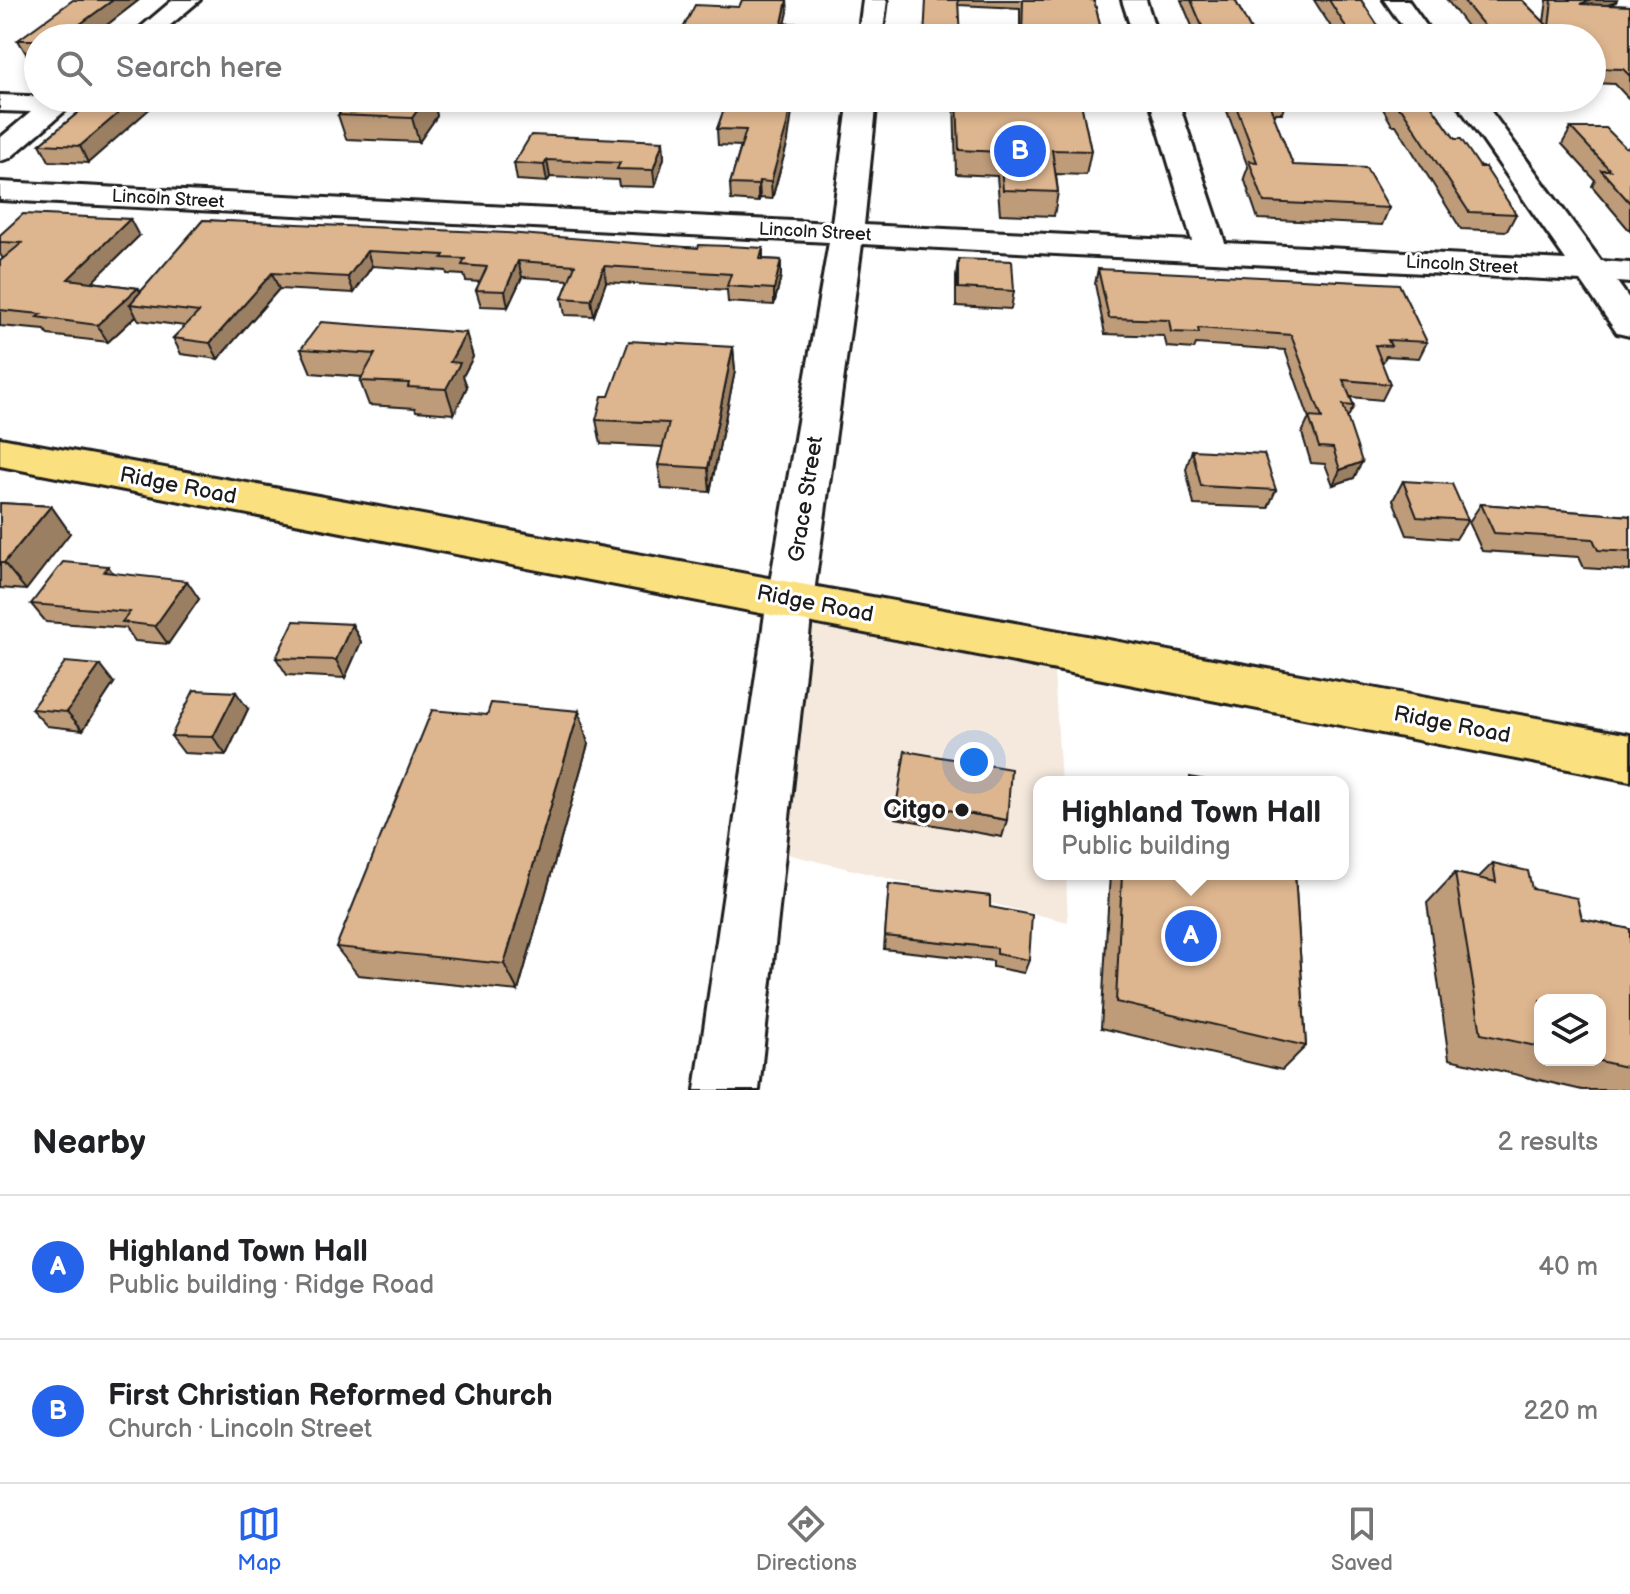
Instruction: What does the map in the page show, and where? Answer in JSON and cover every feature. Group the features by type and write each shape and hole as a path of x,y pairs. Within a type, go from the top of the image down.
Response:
{"main road":[{"name":"Ridge Road","path":"0,452 1630,758"}],"street":[{"path":"158,24 188,0"},
{"path":"872,24 875,0"},
{"path":"1134,0 1142,24"},
{"path":"1396,0 1413,24"},
{"path":"0,103 24,103"},
{"path":"0,152 50,112"},
{"name":"Grace Street","path":"727,1090 790,600 847,234 861,112"},
{"path":"1167,112 1212,253"},
{"path":"1477,112 1630,325"},
{"name":"Lincoln Street","path":"0,191 1630,273"}],"shaded area":[{"path":"796,606 1053,654 1061,776 1033,776 1033,880 1066,880 1068,922 766,849"}],"building":[{"path":"73,0 113,0 80,24 40,24"},
{"path":"742,0 787,0 782,23 803,24 685,24 695,5 739,7"},
{"path":"926,0 958,0 959,24 925,24"},
{"path":"1023,0 1094,0 1100,24 1022,24"},
{"path":"1191,0 1235,0 1248,24 1201,24"},
{"path":"1329,0 1361,0 1377,24 1344,24"},
{"path":"1463,0 1522,0 1546,24 1483,24"},
{"path":"1552,0 1591,0 1580,4 1630,6 1630,76 1623,69 1606,68 1606,24 1549,24"},
{"path":"79,112 120,112 80,146 40,144"},
{"path":"340,112 416,112 412,118 338,115"},
{"path":"723,112 789,112 771,182 730,184 746,130 717,129"},
{"path":"958,112 1083,112 1091,151 1052,150 1058,192 1003,190 1000,152 959,150"},
{"path":"1238,112 1272,112 1293,165 1366,168 1389,208 1264,202 1249,161 1257,162"},
{"path":"1404,112 1436,112 1455,139 1461,139 1480,167 1485,167 1516,214 1469,212"},
{"path":"1571,128 1606,128 1625,147 1630,148 1630,203 1601,170 1610,170"},
{"path":"531,135 663,141 653,170 617,169 620,163 547,160 544,165 514,163"},
{"path":"23,214 130,219 68,279 138,288 97,325 0,310 0,261 22,243 0,242 0,235"},
{"path":"203,220 507,233 698,248 699,245 763,248 760,259 781,260 774,289 727,286 731,274 604,266 591,300 562,298 575,265 518,261 505,291 476,290 487,267 462,265 465,259 442,258 444,255 367,251 348,277 272,273 210,343 173,338 199,312 130,304"},
{"path":"958,259 1012,261 1014,291 958,288"},
{"path":"1098,269 1399,284 1427,342 1388,340 1391,346 1375,345 1390,384 1343,380 1354,406 1343,405 1362,462 1340,470 1333,448 1319,447 1309,417 1322,418 1291,335 1198,328 1199,333 1171,332 1169,320 1109,318"},
{"path":"321,322 466,333 450,362 460,363 446,389 408,387 409,383 360,381 375,354 301,349"},
{"path":"629,341 733,347 708,468 658,465 669,423 596,420 602,396 609,396"},
{"path":"1192,450 1264,454 1276,490 1201,486"},
{"path":"1403,481 1452,484 1468,520 1417,517"},
{"path":"0,503 51,506 4,563 0,563"},
{"path":"1481,504 1630,516 1630,552 1598,550 1593,539 1494,533"},
{"path":"63,562 108,566 104,572 187,581 155,626 122,622 130,612 31,604"},
{"path":"294,621 352,624 336,660 276,658"},
{"path":"65,662 100,665 67,712 31,709"},
{"path":"194,690 236,692 213,737 171,736"},
{"path":"491,703 579,711 504,964 336,947 432,710 487,715"},
{"path":"905,751 1011,769 1007,820 897,801"},
{"path":"1493,863 1528,871 1532,889 1577,898 1582,919 1630,929 1630,1068 1606,1063 1606,994 1534,994 1534,1046 1481,1034 1455,873 1496,882"},
{"path":"1122,880 1295,880 1306,1046 1116,1002"},
{"path":"889,884 990,896 990,907 1032,915 1029,960 997,954 997,948 885,936"}],"place":[{"name":"First Christian Reformed Church","path":"1020,151"},
{"name":"Citgo","path":"962,810"},
{"name":"Highland Town Hall","path":"1191,936"}]}
